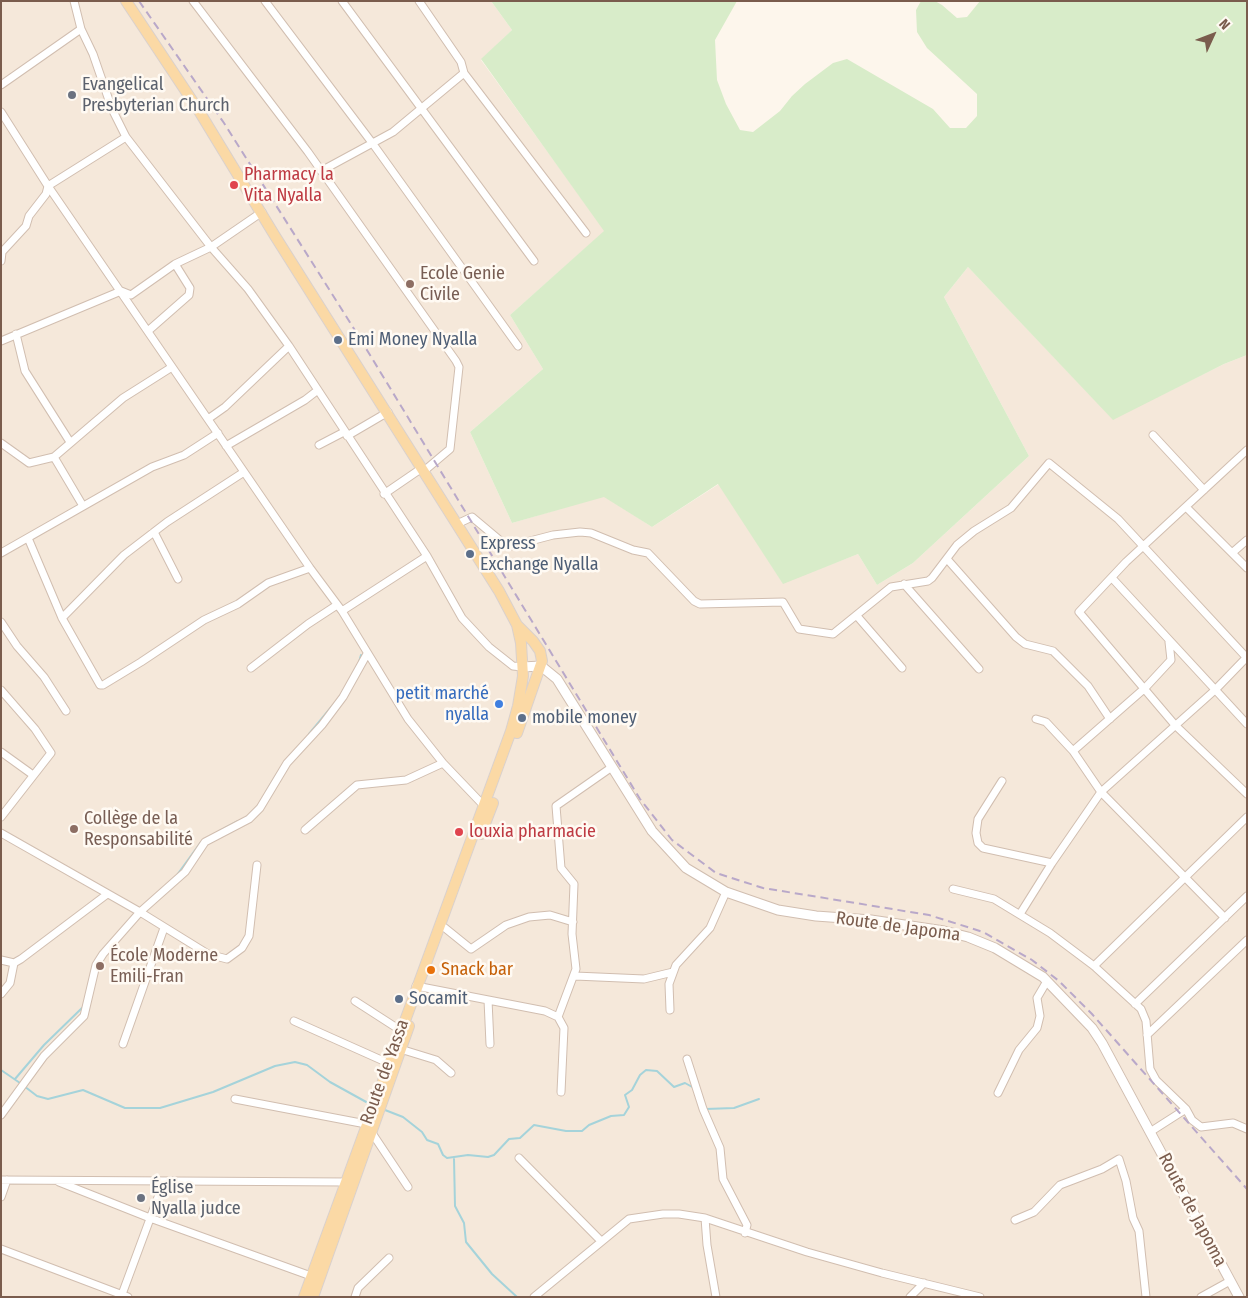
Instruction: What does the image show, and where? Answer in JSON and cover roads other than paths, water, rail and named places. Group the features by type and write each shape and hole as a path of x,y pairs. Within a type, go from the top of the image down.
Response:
{"main road":[{"path":"126,1 184,86 499,591 517,625 540,651 542,656 541,666 522,708"},
{"path":"517,625 522,667 522,708"},
{"name":"Route de Yassa","path":"369,1129 388,1063 398,1048 400,1030 445,928 522,708"},
{"name":"Route de Yassa","path":"313,1297 350,1182 419,988 488,808"},
{"name":"Route de Yassa","path":"304,1297 350,1182"}],"street":[{"path":"74,1 81,29 93,54 112,109 126,137 211,247 248,289 289,346 426,556 462,618 479,638 513,666 541,666"},
{"path":"193,1 322,171 459,366 450,449 384,494"},
{"path":"265,1 373,144 518,346"},
{"path":"342,1 534,261"},
{"path":"419,1 461,62 464,73 586,233"},
{"path":"1,85 81,29"},
{"path":"322,171 393,132 422,110 464,73"},
{"path":"1,112 48,186 310,568 340,608 408,719 443,763 488,808"},
{"path":"1,261 2,252 26,226 29,216 46,194 48,186 126,137"},
{"path":"1,341 121,291 131,295 175,264 211,247 262,212"},
{"path":"148,331 186,300 191,291 175,264"},
{"path":"16,334 25,370 70,442"},
{"path":"208,419 225,407 289,346"},
{"path":"1,443 29,463 54,457 129,394 172,367"},
{"path":"226,446 305,400 318,390"},
{"path":"319,445 346,434 388,412"},
{"path":"1,554 152,467 184,455 218,433"},
{"path":"1153,435 1204,490"},
{"path":"1247,450 1126,562 1079,612 1175,725 1247,794"},
{"path":"54,457 83,506"},
{"path":"457,524 472,517 503,543 511,546 553,536 580,532 592,534 608,542 648,553 694,601 705,604 783,602 798,629 833,634 887,589 904,584 928,581 962,540 1006,512 1020,500 1049,463 1118,519 1246,657 1215,690 1102,792 1052,863 1020,914"},
{"path":"62,618 124,555 154,532 244,472"},
{"path":"1186,507 1247,568"},
{"path":"154,532 178,579"},
{"path":"28,538 62,618 96,682 104,685 204,620 225,612 268,583 310,568"},
{"path":"1232,553 1247,540"},
{"path":"251,668 308,624 340,608 426,556"},
{"path":"947,559 1016,637 1025,644 1053,651 1058,655 1088,686 1110,719"},
{"path":"1112,578 1169,642 1247,724"},
{"path":"904,584 978,669"},
{"path":"856,616 902,668"},
{"path":"1,622 17,646 44,677 66,712"},
{"path":"1073,751 1145,688 1171,660 1169,642"},
{"path":"1,1115 44,1056 84,1016 96,965 103,954 140,912 185,872 206,842 249,819 260,808 287,763 322,725 343,697 367,654"},
{"name":"Route de Japoma","path":"541,666 558,679 659,841 686,868 726,892 790,913 871,920 944,931 968,937 995,948 1047,981 1092,1028 1239,1297"},
{"path":"1,690 52,752 1,817"},
{"path":"1036,719 1046,722 1073,751 1102,792 1224,918"},
{"path":"1,752 33,775"},
{"path":"305,830 357,785 406,780 443,763"},
{"path":"558,1017 575,976 576,969 573,947 574,884 560,862 556,806 612,767"},
{"path":"1002,781 978,819 976,832 978,843 983,848 1052,863"},
{"path":"1094,966 1247,817"},
{"path":"1,833 106,895 140,912 208,954 227,959 233,957 242,948 249,936 257,865"},
{"path":"953,889 987,896 1020,914 1050,933 1094,966 1135,1004 1145,1017 1148,1062 1154,1077 1186,1109 1192,1120 1201,1127 1233,1123 1247,1129"},
{"path":"670,1010 669,984 673,972 679,960 710,928 726,892"},
{"path":"1,994 10,983 14,963 106,895"},
{"path":"1135,1004 1247,896"},
{"path":"445,928 471,949 506,925 530,917 550,914 573,922"},
{"path":"123,1044 164,928"},
{"path":"1147,1036 1247,940"},
{"path":"1,960 14,963"},
{"path":"575,976 644,979 673,972"},
{"path":"998,1094 1019,1050 1037,1028 1040,1016 1037,998 1047,981"},
{"path":"419,988 545,1011 558,1017 564,1028 561,1092"},
{"path":"488,1000 490,1044"},
{"path":"355,1001 400,1030"},
{"path":"294,1021 388,1063"},
{"path":"398,1048 436,1060 451,1073"},
{"path":"687,1059 703,1110 722,1154 723,1179 747,1225 745,1233"},
{"path":"235,1099 369,1129 408,1187"},
{"path":"1150,1132 1186,1109"},
{"path":"519,1158 601,1241"},
{"path":"1014,1220 1034,1212 1060,1186 1119,1159 1126,1181 1133,1218 1139,1228 1146,1297"},
{"path":"1,1197 4,1180 350,1182"},
{"path":"55,1180 150,1218 311,1276"},
{"path":"1,1249 123,1296 164,1181"},
{"path":"534,1297 630,1219 662,1214 705,1218 745,1233 807,1252 980,1297"},
{"path":"705,1218 716,1297"},
{"path":"355,1297 358,1288 389,1258"},
{"path":"1201,1297 1230,1281"},
{"path":"910,1297 924,1283"}],"waterway":[{"path":"359,662 361,655"},
{"path":"309,734 333,705"},
{"path":"266,792 278,772"},
{"path":"218,832 238,821"},
{"path":"177,875 201,842"},
{"path":"15,1079 44,1045 83,1007"},
{"path":"24,1086 37,1096 48,1099 83,1090 125,1108 160,1108 213,1092 275,1066 295,1062 307,1065 330,1082 368,1103"},
{"path":"1,1070 20,1083"},
{"path":"385,1110 403,1117 422,1132 427,1140 438,1144 443,1155 447,1158 468,1155 488,1157 494,1155 509,1139 520,1138 534,1125 566,1131 582,1131 589,1125 611,1116 624,1115 629,1107 625,1095 632,1090 640,1075 646,1070 657,1071 674,1087 685,1083 694,1088"},
{"path":"706,1109 734,1108 759,1099"},
{"path":"454,1159 455,1206 464,1223 466,1242 492,1274 517,1297"}],"railway":[{"path":"139,1 224,123 356,332 640,799 672,840 716,873 763,888 929,915 983,932 1032,960 1059,981 1092,1014 1247,1189"}],"place":[{"name":"Evangelical Presbyterian Church","path":"72,95"},
{"name":"Pharmacy la Vita Nyalla","path":"234,185"},
{"name":"Ecole Genie Civile","path":"410,284"},
{"name":"Emi Money Nyalla","path":"338,340"},
{"name":"Express Exchange Nyalla","path":"470,554"},
{"name":"petit marché nyalla","path":"499,704"},
{"name":"mobile money","path":"522,718"},
{"name":"Collège de la Responsabilité","path":"74,829"},
{"name":"louxia pharmacie","path":"459,832"},
{"name":"École Moderne Emili-Fran","path":"100,966"},
{"name":"Snack bar","path":"431,970"},
{"name":"Socamit","path":"399,999"},
{"name":"Église Nyalla judce","path":"141,1198"}]}
